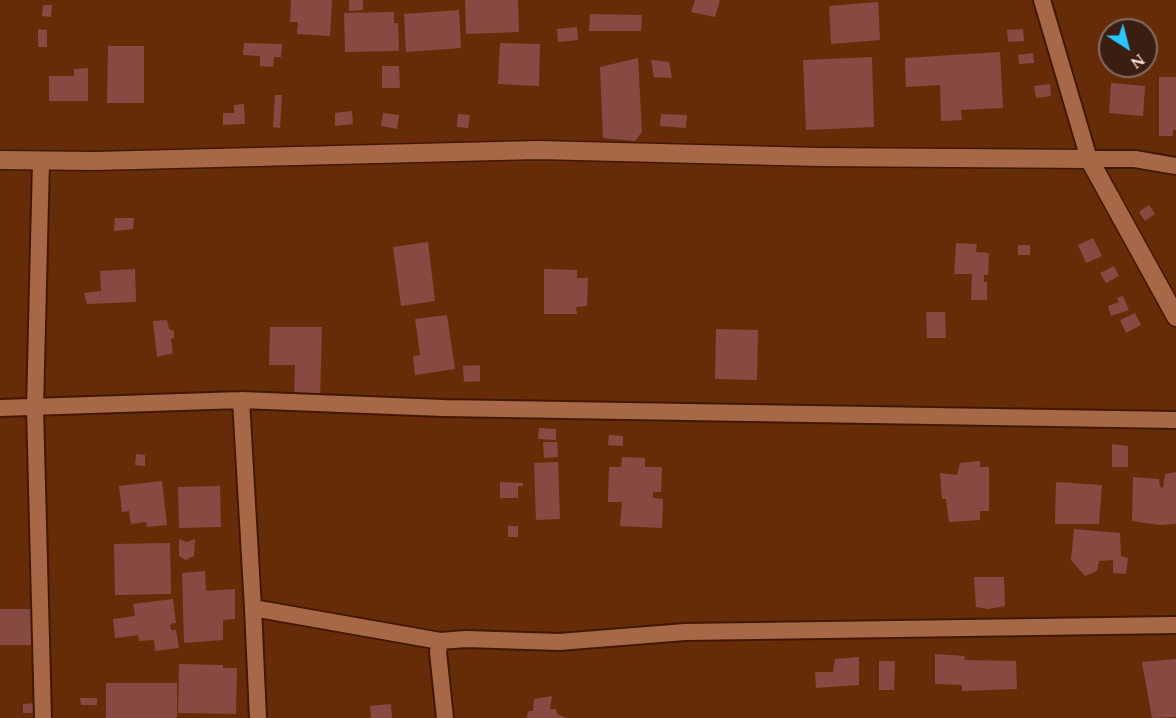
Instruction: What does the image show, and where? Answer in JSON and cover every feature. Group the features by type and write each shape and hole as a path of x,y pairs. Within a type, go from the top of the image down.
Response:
{"street":[{"path":"1042,0 1089,159 1176,317"},
{"path":"0,160 538,150 819,157 1135,159 1176,166"},
{"path":"41,161 35,408 43,718"},
{"path":"241,400 258,718"},
{"path":"0,408 241,400 443,408 1176,420"},
{"path":"253,608 440,641 466,639 559,642 685,632 1176,625"},
{"path":"440,641 438,652 445,718"}],"building":[{"path":"291,0 332,0 330,36 297,34 298,22 290,22"},
{"path":"349,0 363,0 363,10 349,11"},
{"path":"465,0 518,0 519,32 466,34"},
{"path":"695,0 720,0 715,17 691,12"},
{"path":"878,2 880,40 831,44 829,6"},
{"path":"43,5 52,5 51,17 42,16"},
{"path":"459,10 461,48 406,52 404,14"},
{"path":"394,12 394,23 398,23 399,51 345,52 344,13"},
{"path":"590,14 642,15 641,31 589,31"},
{"path":"577,27 578,40 558,42 557,29"},
{"path":"38,29 47,30 47,47 38,47"},
{"path":"1023,29 1024,41 1008,42 1007,30"},
{"path":"244,43 282,44 281,57 274,57 273,67 260,66 260,56 243,55"},
{"path":"500,43 540,44 539,86 498,84"},
{"path":"108,46 144,46 144,103 107,103"},
{"path":"1000,52 1003,108 961,110 962,120 941,121 940,85 906,87 905,58"},
{"path":"1033,53 1034,63 1019,64 1018,55"},
{"path":"872,57 874,127 806,130 803,60"},
{"path":"638,58 642,132 635,141 603,138 600,67"},
{"path":"651,60 669,62 672,78 654,77"},
{"path":"382,66 399,66 400,88 382,88"},
{"path":"88,68 88,101 49,101 49,76 74,76 74,69"},
{"path":"1159,77 1176,77 1176,130 1173,130 1173,136 1159,136"},
{"path":"1111,83 1145,86 1143,116 1109,113"},
{"path":"1050,84 1051,96 1036,98 1034,86"},
{"path":"275,95 282,95 280,128 273,127"},
{"path":"244,104 245,124 223,125 223,113 234,113 234,105"},
{"path":"352,111 353,124 335,126 335,113"},
{"path":"383,113 399,115 397,129 381,126"},
{"path":"458,114 470,115 468,128 457,127"},
{"path":"661,114 687,115 686,128 660,126"},
{"path":"1149,205 1155,214 1145,221 1139,212"},
{"path":"115,218 134,218 133,229 114,231"},
{"path":"1093,238 1102,256 1086,263 1078,245"},
{"path":"428,242 435,301 401,306 393,247"},
{"path":"956,243 977,244 976,252 989,253 988,275 984,275 984,282 987,282 987,300 971,300 972,274 954,274"},
{"path":"1018,245 1030,245 1030,255 1018,255"},
{"path":"1114,266 1119,276 1106,283 1100,273"},
{"path":"135,269 136,302 87,304 84,293 101,291 100,271"},
{"path":"544,269 577,270 577,278 588,278 587,306 576,307 577,314 544,314"},
{"path":"1123,296 1129,310 1111,316 1108,306 1119,302 1117,298"},
{"path":"926,312 945,312 946,338 927,338"},
{"path":"1135,313 1141,325 1126,333 1120,320"},
{"path":"447,315 455,369 415,375 413,356 420,355 415,319"},
{"path":"167,320 169,329 174,331 174,338 171,339 173,353 157,357 153,321"},
{"path":"270,327 322,327 320,401 294,400 295,365 269,365"},
{"path":"716,329 758,330 757,380 715,379"},
{"path":"480,365 480,381 464,382 463,366"},
{"path":"539,428 556,429 556,440 538,439"},
{"path":"609,435 623,436 623,446 608,445"},
{"path":"543,442 557,442 558,457 544,458"},
{"path":"1112,444 1128,446 1128,467 1112,467"},
{"path":"136,454 145,455 145,466 135,465"},
{"path":"622,457 645,458 645,467 662,467 661,492 653,492 653,498 663,499 662,528 620,526 622,502 608,502 609,467 621,467"},
{"path":"980,461 980,467 989,467 989,511 980,511 980,520 949,522 946,499 942,499 940,473 957,475 960,463"},
{"path":"558,462 560,519 536,520 534,463"},
{"path":"1176,472 1176,524 1160,525 1132,521 1133,477 1159,479 1160,487 1163,488 1165,474"},
{"path":"162,481 167,525 147,527 146,522 131,524 129,511 122,512 119,486"},
{"path":"500,482 523,483 523,486 518,486 518,498 500,498"},
{"path":"1056,482 1102,485 1099,524 1055,524"},
{"path":"220,486 221,527 179,528 178,487"},
{"path":"508,526 518,526 518,537 508,537"},
{"path":"1074,529 1120,533 1121,556 1128,558 1126,574 1113,573 1113,560 1099,561 1097,571 1085,576 1071,560"},
{"path":"179,539 187,542 195,539 194,556 186,560 179,556"},
{"path":"170,543 171,594 115,595 114,544"},
{"path":"205,571 206,591 235,589 235,619 223,620 223,640 184,643 182,573"},
{"path":"974,577 1004,577 1005,606 988,609 976,607"},
{"path":"173,599 176,623 170,624 171,630 176,630 179,648 155,651 154,640 139,641 138,635 115,638 113,619 135,616 133,604"},
{"path":"0,609 31,609 31,645 0,645"},
{"path":"935,654 965,656 964,660 1016,661 1017,689 962,691 962,685 935,684"},
{"path":"859,657 859,685 816,688 815,672 833,672 835,659"},
{"path":"1176,659 1176,717 1152,718 1142,662"},
{"path":"879,661 895,661 894,690 879,690"},
{"path":"179,664 223,665 223,668 237,668 236,714 178,713"},
{"path":"106,683 177,683 177,718 106,718"},
{"path":"552,696 550,709 556,709 557,714 567,718 526,718 529,711 533,711 534,699"},
{"path":"80,698 97,698 97,705 81,705"},
{"path":"39,703 39,713 23,713 23,704"},
{"path":"391,704 392,718 371,718 370,706"}]}
